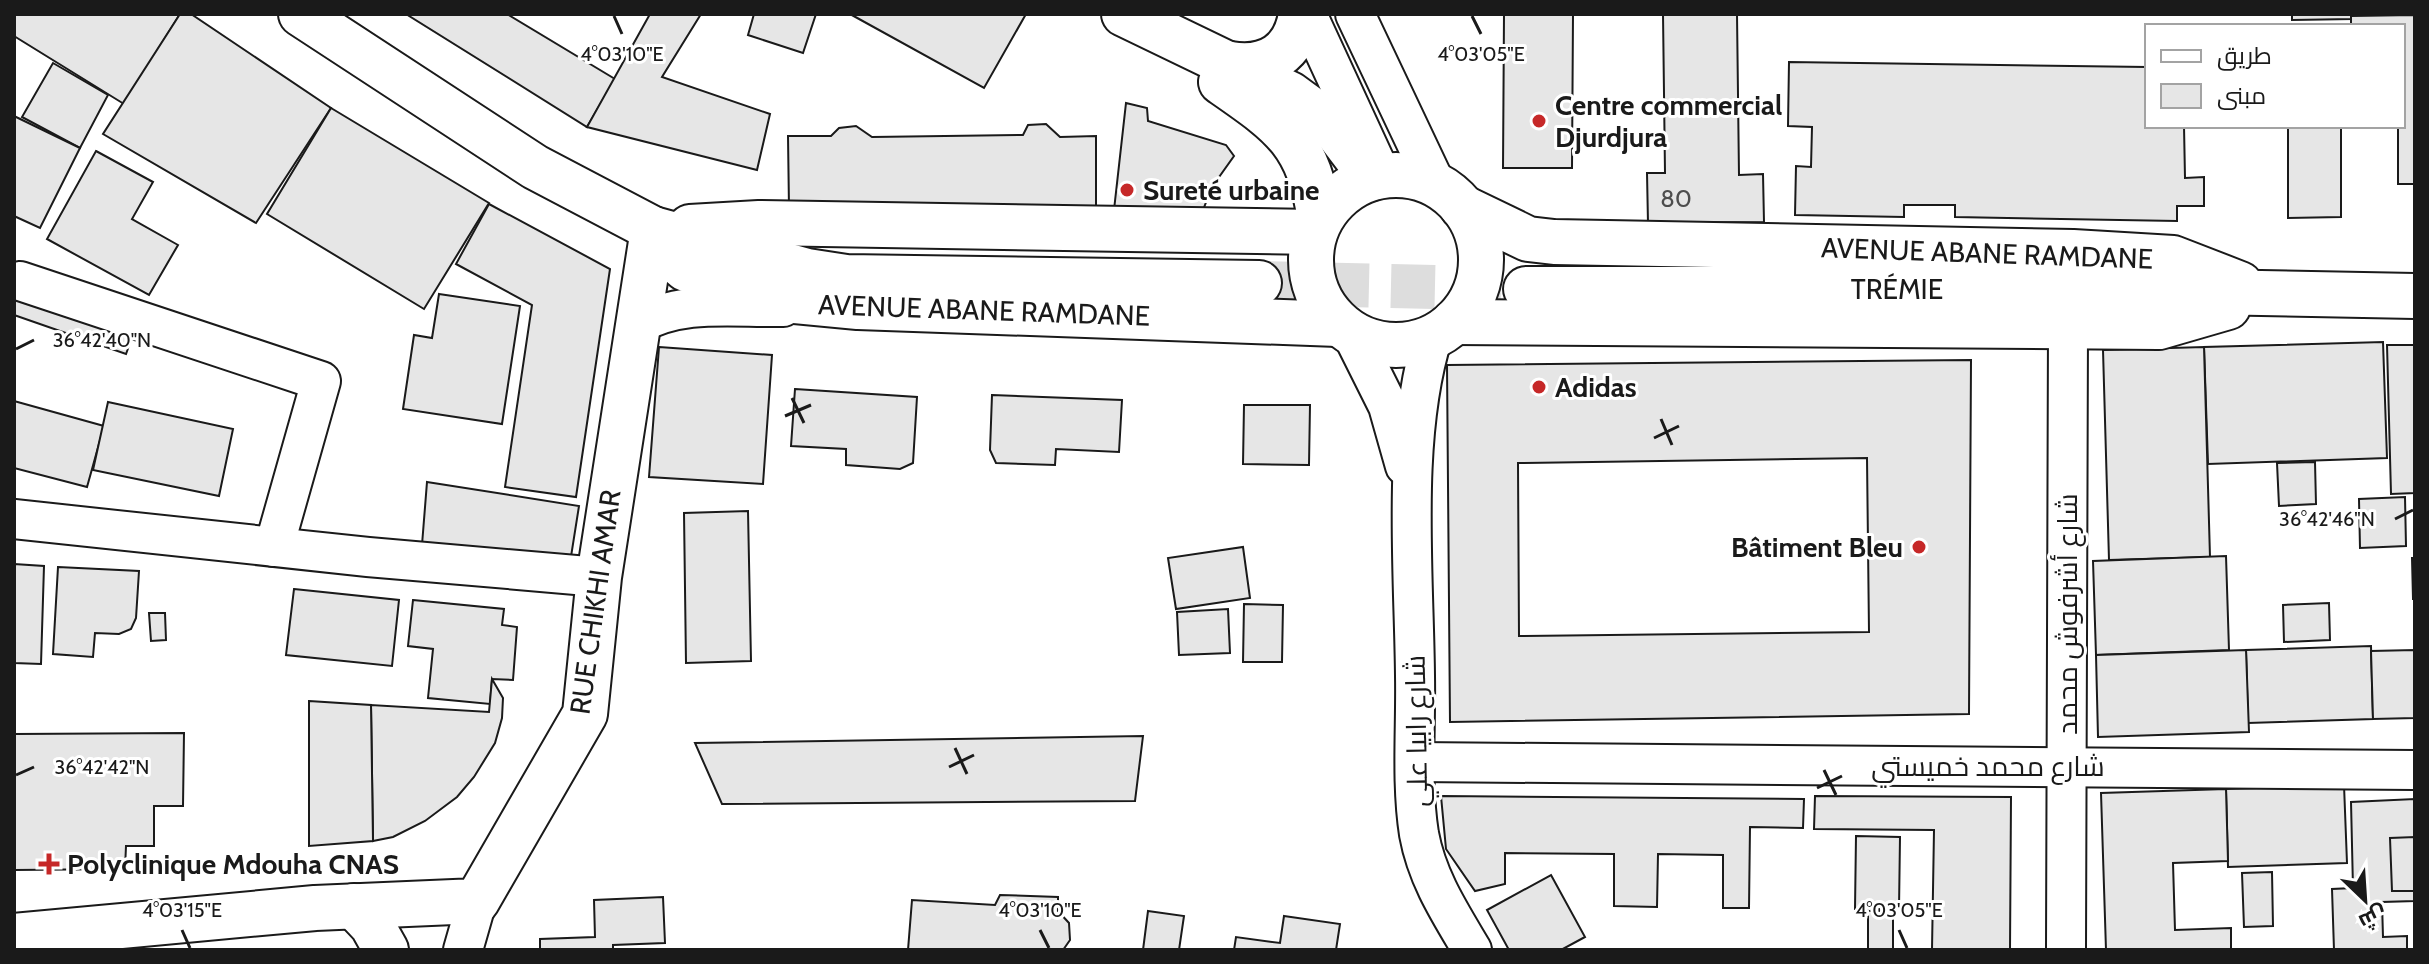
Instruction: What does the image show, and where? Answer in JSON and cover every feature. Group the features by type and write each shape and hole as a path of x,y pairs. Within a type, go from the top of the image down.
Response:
{"main road":[{"name":"AVENUE ABANE RAMDANE","path":"301,14 535,167 653,229 807,271 846,277 1259,283"},
{"path":"1124,14 1290,94 1322,117 1377,177"},
{"path":"1124,14 1261,110 1291,137 1311,174 1318,226 1311,271 1316,291 1345,328 1371,342 1392,345 1444,329 2159,327 2268,295"},
{"path":"1230,64 1263,64 1278,57 1290,46 1304,14"},
{"path":"1318,226 1342,194 1377,177 1419,178 1449,196 1473,225 1481,266 1477,287 1444,329"},
{"name":"AVENUE ABANE RAMDANE","path":"1449,196 1528,239 2073,252 2173,258 2268,295"},
{"path":"653,229 759,223 1318,226"},
{"name":"AVENUE ABANE RAMDANE","path":"653,229 674,259 702,277 774,299 858,307 1345,328"},
{"name":"RUE CHIKHI AMAR","path":"477,901 585,714 599,577 653,229"},
{"name":"TRÉMIE","path":"1526,289 2045,289 2415,296"},
{"path":"14,936 354,906 477,901"},
{"path":"354,906 372,925 386,950"}],"street":[{"path":"1304,14 1377,177"},
{"path":"1355,14 1449,196"},
{"path":"20,281 321,381 274,547"},
{"path":"637,325 660,311 686,308 858,307"},
{"name":"شارع أشرفوش محمد","path":"2066,950 2068,327"},
{"path":"1345,328 1388,406 1413,499"},
{"path":"1413,499 1424,365 1444,329"},
{"name":"شارع رابيا علي","path":"1413,499 1419,834 1428,869 1442,902 1472,950"},
{"path":"14,519 599,577"},
{"name":"شارع محمد خميستي","path":"1416,762 2415,770"},
{"name":"RUE CHIKHI AMAR","path":"463,950 477,901"}],"building":[{"path":"14,14 180,14 124,104 14,36"},
{"path":"180,14 191,14 331,108 256,223 103,134"},
{"path":"406,14 507,14 615,79 587,127"},
{"path":"650,14 701,14 662,77 770,114 757,170 587,127"},
{"path":"754,14 816,14 803,53 748,35"},
{"path":"850,14 1026,14 984,88"},
{"path":"1504,14 1573,14 1572,168 1503,168"},
{"path":"1663,14 1737,14 1739,175 1763,174 1764,222 1648,223 1647,173 1665,173"},
{"path":"2292,14 2353,14 2353,19 2292,20"},
{"path":"2415,15 2415,184 2398,184 2398,128 2405,128 2405,24 2351,24 2351,16"},
{"path":"1789,62 2145,67 2145,128 2184,128 2185,178 2204,177 2204,206 2177,206 2177,221 1955,217 1955,205 1904,205 1904,217 1795,215 1796,166 1811,167 1812,127 1788,126"},
{"path":"53,63 108,95 80,148 22,117"},
{"path":"1126,103 1147,108 1148,121 1226,145 1234,156 1212,187 1203,210 1114,210"},
{"path":"331,108 489,203 424,309 267,214"},
{"path":"14,116 80,148 40,228 14,216"},
{"path":"1046,124 1060,137 1096,136 1096,206 789,208 788,136 831,136 839,128 856,126 872,137 1023,135 1028,125"},
{"path":"2288,128 2341,128 2341,217 2288,218"},
{"path":"96,151 153,182 132,219 178,245 149,295 47,239"},
{"path":"489,204 610,269 576,497 505,487 532,305 456,264"},
{"path":"14,292 135,329 126,354 14,315"},
{"path":"439,294 520,306 502,424 403,409 414,335 432,338"},
{"path":"2383,342 2387,458 2208,464 2204,347"},
{"path":"2387,345 2415,345 2415,493 2391,494"},
{"path":"659,347 772,355 763,484 649,477"},
{"path":"2204,347 2210,557 2109,560 2103,350"},
{"name":"Bâtiment Bleu","path":"1971,360 1969,714 1450,722 1447,365","holes":["1867,458 1869,632 1519,636 1518,463"]},
{"path":"795,389 917,397 913,463 900,469 846,465 846,449 791,446"},
{"path":"992,395 1122,400 1119,452 1056,449 1055,465 996,463 990,450"},
{"path":"14,401 104,426 87,487 14,468"},
{"path":"108,402 233,429 219,496 93,470"},
{"path":"1244,405 1310,405 1309,465 1243,464"},
{"path":"2315,462 2316,504 2279,506 2277,463"},
{"path":"427,482 579,506 570,563 422,545"},
{"path":"2405,497 2406,546 2360,548 2359,499"},
{"path":"748,511 751,661 686,663 684,513"},
{"path":"1243,547 1250,598 1176,609 1168,558"},
{"path":"2226,556 2229,650 2096,655 2093,561"},
{"path":"2412,558 2415,558 2415,599 2413,599"},
{"path":"14,564 44,566 41,664 14,663"},
{"path":"58,567 139,571 136,618 131,629 119,634 95,633 93,657 53,654"},
{"path":"294,589 399,600 392,666 286,655"},
{"path":"413,600 504,609 502,625 517,627 513,680 492,679 490,704 428,698 433,649 408,646"},
{"path":"2329,603 2330,640 2284,642 2283,605"},
{"path":"1244,604 1283,605 1282,662 1243,662"},
{"path":"1228,609 1230,653 1179,655 1177,612"},
{"path":"149,613 165,613 166,640 151,641"},
{"path":"2371,646 2373,719 2248,723 2246,650"},
{"path":"2246,650 2249,732 2098,737 2096,655"},
{"path":"2415,650 2415,718 2373,719 2371,651"},
{"path":"492,679 503,698 502,718 495,743 474,777 457,797 425,821 393,837 373,841 371,705 489,712"},
{"path":"309,701 371,705 373,841 309,846"},
{"path":"184,733 183,806 154,806 154,846 126,846 125,869 14,870 14,734"},
{"path":"1143,736 1135,801 722,804 695,743"},
{"path":"2344,785 2347,863 2228,867 2226,789"},
{"path":"2226,789 2228,861 2173,863 2175,930 2231,928 2231,950 2106,950 2101,793"},
{"path":"1441,796 1804,799 1803,828 1750,827 1749,908 1723,908 1723,855 1658,854 1657,907 1614,906 1614,854 1505,853 1505,884 1475,891 1446,849"},
{"path":"1815,796 2011,797 2010,950 1932,950 1934,830 1814,829"},
{"path":"2415,799 2415,901 2382,902 2383,937 2407,936 2407,950 2334,950 2332,889 2353,888 2351,802"},
{"path":"1856,836 1900,837 1899,909 1855,909"},
{"path":"2415,837 2415,891 2392,891 2390,838"},
{"path":"2272,872 2273,926 2244,927 2242,873"},
{"path":"1551,875 1585,937 1561,950 1509,950 1487,910"},
{"path":"1000,895 1058,897 1058,911 1069,923 1070,940 1063,950 908,950 912,900 995,905"},
{"path":"663,897 665,943 613,945 613,950 540,950 540,939 595,937 594,900"},
{"path":"1148,911 1184,916 1179,950 1143,950"},
{"path":"1868,911 1893,911 1893,950 1868,950"},
{"path":"1284,916 1340,924 1336,950 1234,950 1236,937 1280,943"}],"tunnel":[{"path":"1259,283 1526,289"}],"place":[{"name":"Centre commercial Djurdjura","path":"1539,121"},
{"name":"Sureté urbaine","path":"1127,190"},
{"name":"Adidas","path":"1539,387"},
{"name":"Bâtiment Bleu","path":"1919,547"},
{"name":"Polyclinique Mdouha CNAS","path":"49,864"}]}
